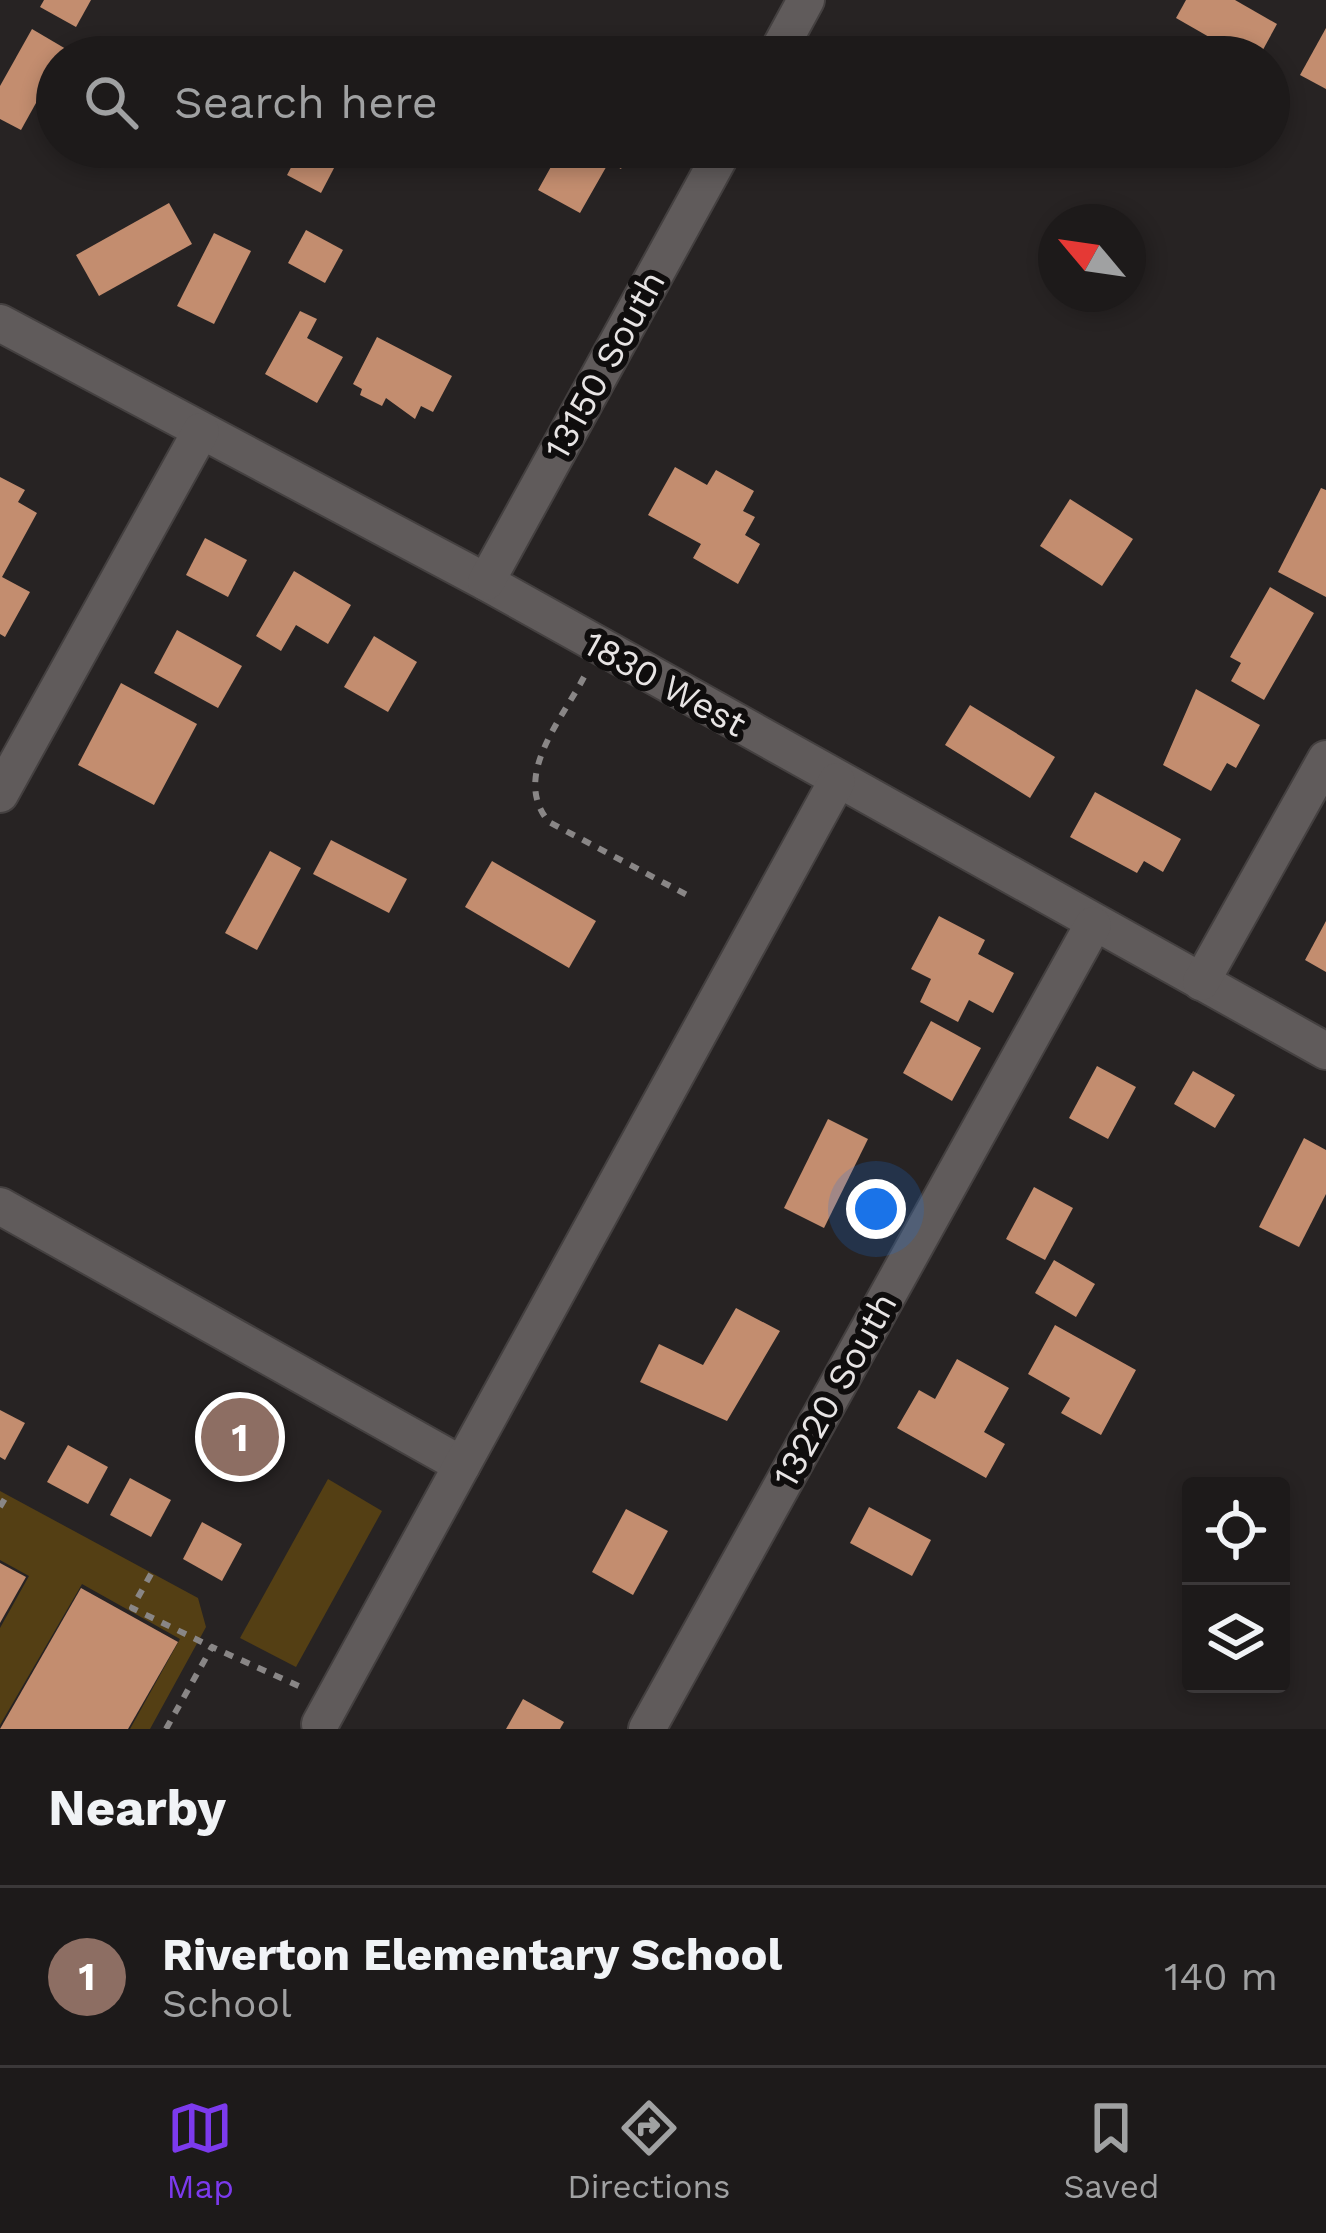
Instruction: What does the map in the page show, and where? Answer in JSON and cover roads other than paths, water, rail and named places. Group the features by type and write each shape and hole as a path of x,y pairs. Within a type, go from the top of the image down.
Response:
{"street":[{"path":"786,36 806,0"},
{"name":"13150 South","path":"485,582 713,168"},
{"name":"1830 West","path":"0,323 485,582 1326,1052"},
{"path":"0,794 201,431"},
{"path":"1201,982 1326,759"},
{"path":"320,1724 837,781"},
{"name":"13220 South","path":"647,1729 1093,925"},
{"path":"0,1206 462,1465"}],"place":[{"name":"Riverton Elementary School","path":"240,1437"}]}
